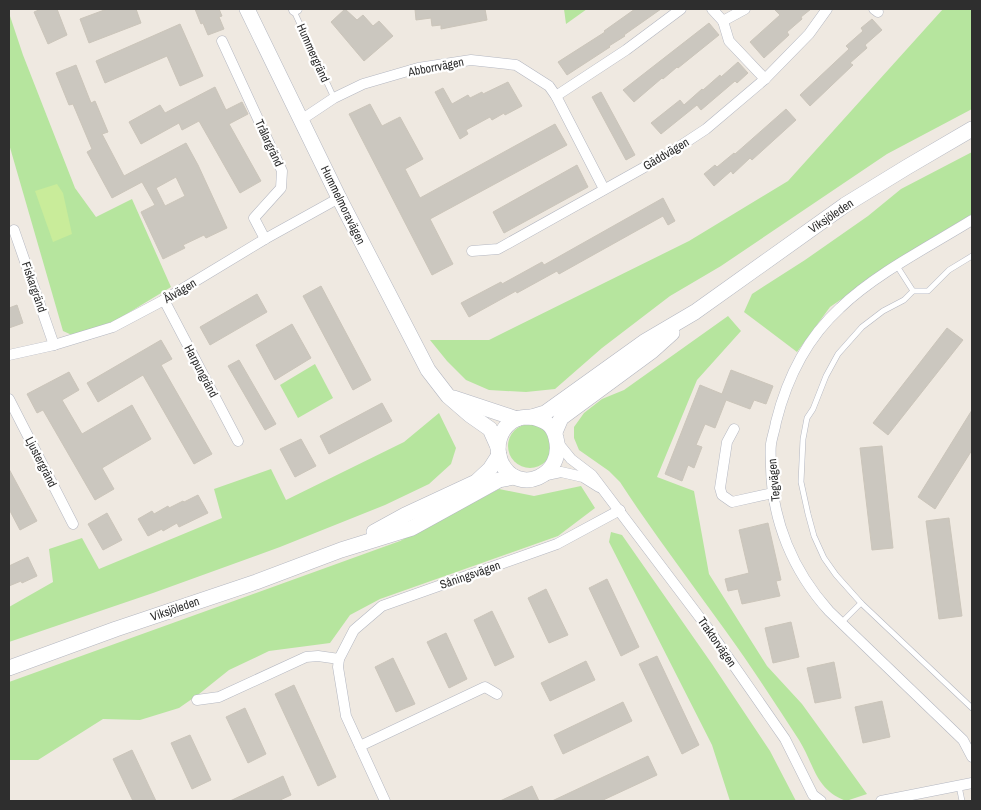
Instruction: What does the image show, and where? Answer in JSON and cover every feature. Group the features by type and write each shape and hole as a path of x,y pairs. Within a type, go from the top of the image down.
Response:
{"main road":[{"name":"Hummelmoravägen","path":"248,9 300,120 428,370 448,396 470,416 490,429 498,451"},
{"name":"Viksjöleden","path":"524,418 545,413 644,342 695,312 846,205 906,167 972,129"},
{"name":"Viksjöleden","path":"556,438 561,418 652,351 695,312"},
{"path":"448,396 524,418 542,419 548,423 556,438 558,454 552,467 541,476 528,480 514,477 507,470 498,451 503,430 524,418"},
{"name":"Viksjöleden","path":"341,550 405,515 476,482 490,469 498,451"},
{"name":"Viksjöleden","path":"9,668 116,629 256,582 341,550 412,528 500,480 514,477"}],"street":[{"path":"556,96 626,50 681,9"},
{"path":"712,9 723,21 729,41 765,79"},
{"path":"723,21 745,9"},
{"name":"Gäddvägen","path":"472,252 498,249 668,154 706,129 765,79 809,34 827,9"},
{"name":"Trålargränd","path":"222,41 282,171 281,188 254,218 265,239"},
{"name":"Abborrvägen","path":"300,120 334,98 363,84 418,68 471,60 516,65 549,86 568,110 604,189"},
{"name":"Ålvägen","path":"9,355 54,345 112,328 164,300 265,239 339,198"},
{"name":"Tegvägen","path":"972,220 867,285 840,308 808,343 782,398 771,444 773,493 781,530 795,564 817,598 963,740 972,754"},
{"name":"Fiskargränd","path":"14,230 54,345"},
{"name":"Harpungränd","path":"164,300 238,441"},
{"name":"Ljustergränd","path":"9,399 72,524"},
{"path":"734,429 727,442 720,488 722,495 732,502 773,493"},
{"name":"Traktorvägen","path":"556,438 571,459 592,475 620,510 707,628 785,739 813,795 821,801"},
{"name":"Traktorvägen","path":"541,476 561,472 583,478 602,488"},
{"name":"Såningsvägen","path":"339,660 354,630 382,606 557,544 620,510"},
{"path":"197,700 219,697 306,656 339,660 338,667 346,716 386,801"},
{"path":"360,746 485,687 497,694"},
{"path":"881,801 972,783"}],"lane":[{"name":"Hummergränd","path":"294,9 334,98"},
{"path":"972,256 949,270 928,291 914,291 904,300 882,311 862,328 838,354 826,376 808,418 803,439 801,482 814,536 824,558 832,569 861,603 972,708"},
{"path":"897,266 914,291"},
{"path":"841,622 861,603"},
{"path":"959,785 962,801"}],"green space":[{"path":"564,9 587,9 566,24"},
{"path":"943,9 972,9 972,109 887,154 721,266 670,296 602,348 555,389 526,392 489,390 466,380 430,340 489,340 689,241 788,181"},
{"path":"9,13 23,55 75,188 96,217 132,199 171,287 110,324 74,336 63,331 9,144"},
{"path":"972,152 972,214 922,244 830,307 797,352 744,312 752,294 868,216 901,189"},
{"path":"57,184 63,193 72,234 53,242 35,191"},
{"path":"728,316 741,331 697,380 657,477 694,491 709,574 767,666 802,704 867,794 846,801 828,790 817,776 799,740 763,685 620,482 609,471 579,450 574,438 574,427 584,413 602,399 624,390"},
{"path":"315,364 333,398 298,418 280,385"},
{"path":"439,413 456,448 451,464 429,484 385,505 280,547 9,642 9,607 53,582 49,549 82,538 99,569 222,518 214,489 271,469 286,500 404,442"},
{"path":"526,424 534,424 546,430 552,446 546,462 534,468 526,468 514,462 508,450 508,442 514,430"},
{"path":"581,486 595,508 558,536 380,599 350,615 330,643 269,651 229,670 179,708 140,720 103,719 38,760 9,760 9,682 400,541 499,489 534,496"},
{"path":"611,532 622,535 712,664 770,751 796,801 730,801 712,745 609,542"}],"building":[{"path":"41,9 57,9 67,35 48,44 34,12"},
{"path":"107,9 136,9 141,23 89,43 80,19"},
{"path":"195,9 219,9 222,16 219,17 224,29 208,35"},
{"path":"345,9 357,20 363,15 373,26 379,21 393,36 364,61 331,22"},
{"path":"415,9 485,9 487,20 441,29 441,25 432,26 431,18 416,20"},
{"path":"635,9 661,9 610,47 567,75 558,62 605,32"},
{"path":"774,9 811,9 787,32 789,35 764,58 750,42 780,15"},
{"path":"872,19 882,30 865,45 867,48 850,63 853,65 810,106 800,95 849,49 846,46 863,31 861,28"},
{"path":"709,23 719,35 678,68 662,78 634,102 623,90"},
{"path":"180,24 203,76 180,86 167,56 105,83 96,61"},
{"path":"738,62 748,73 737,83 735,81 701,110 697,105 661,134 651,123 680,100 684,105"},
{"path":"76,65 91,103 95,101 108,132 102,134 124,176 186,143 227,228 206,238 204,235 183,245 185,248 163,259 141,212 155,205 142,182 112,198 87,152 92,149 73,104 69,105 56,73","holes":["176,177 185,196 165,206 156,188"]},
{"path":"508,82 522,106 492,120 490,117 466,130 468,134 460,139 435,92 443,88 452,104 468,95 470,98 482,92 483,94"},
{"path":"215,87 226,110 242,102 248,114 229,124 261,181 240,193 199,121 182,130 179,123 141,144 129,122 160,105 165,113"},
{"path":"601,92 635,155 626,160 592,97"},
{"path":"370,104 382,126 400,117 423,159 405,169 420,198 555,124 567,145 430,219 453,264 432,275 349,114"},
{"path":"786,109 796,120 752,160 750,158 733,174 731,171 714,186 704,174 715,165 717,167 735,154"},
{"path":"577,165 588,187 504,233 493,212"},
{"path":"663,198 675,221 668,225 663,216 559,274 557,271 469,317 461,303 501,282 502,284 542,262 544,265"},
{"path":"321,286 371,380 353,390 303,296"},
{"path":"257,294 267,312 210,345 200,327"},
{"path":"17,305 23,323 9,328 9,308"},
{"path":"292,324 311,358 275,380 256,345"},
{"path":"947,328 963,340 888,435 873,423"},
{"path":"161,340 172,359 161,365 212,454 194,464 143,375 98,402 87,383"},
{"path":"239,360 276,424 265,430 228,366"},
{"path":"731,370 773,386 766,404 754,400 750,409 726,400 715,428 705,424 696,445 702,447 694,468 688,465 682,481 665,474 700,385 722,394"},
{"path":"69,372 79,390 62,400 82,434 132,405 151,439 102,468 114,489 95,500 43,410 37,413 27,394"},
{"path":"382,403 392,421 329,454 320,436"},
{"path":"972,410 972,450 935,509 918,497"},
{"path":"301,439 316,466 295,477 280,449"},
{"path":"882,446 893,548 872,550 860,448"},
{"path":"9,469 37,521 20,530 9,509"},
{"path":"198,495 208,513 179,527 177,523 163,531 162,529 148,536 138,519 152,511 154,514 168,506 169,508"},
{"path":"107,513 122,540 103,550 88,524"},
{"path":"949,518 962,616 939,619 926,521"},
{"path":"768,523 781,580 776,581 780,596 742,604 738,589 728,591 725,579 749,573 739,530"},
{"path":"28,557 37,576 22,583 21,581 9,586 9,566"},
{"path":"607,579 639,647 621,656 589,588"},
{"path":"546,589 568,635 549,643 528,598"},
{"path":"492,611 514,657 495,666 474,620"},
{"path":"791,622 799,657 773,663 765,628"},
{"path":"446,633 467,679 449,688 427,642"},
{"path":"657,656 699,745 682,754 639,664"},
{"path":"393,658 415,704 396,712 375,667"},
{"path":"586,661 595,680 550,701 541,683"},
{"path":"834,662 841,698 815,703 807,668"},
{"path":"294,685 336,777 318,786 275,694"},
{"path":"882,701 890,737 863,743 855,707"},
{"path":"623,702 632,721 563,754 554,735"},
{"path":"245,708 266,754 248,763 226,717"},
{"path":"190,735 211,780 192,789 171,743"},
{"path":"132,750 156,801 133,801 113,759"},
{"path":"648,756 657,775 601,801 552,801"},
{"path":"283,776 291,795 278,801 230,801"},
{"path":"532,786 539,801 500,801"}]}
